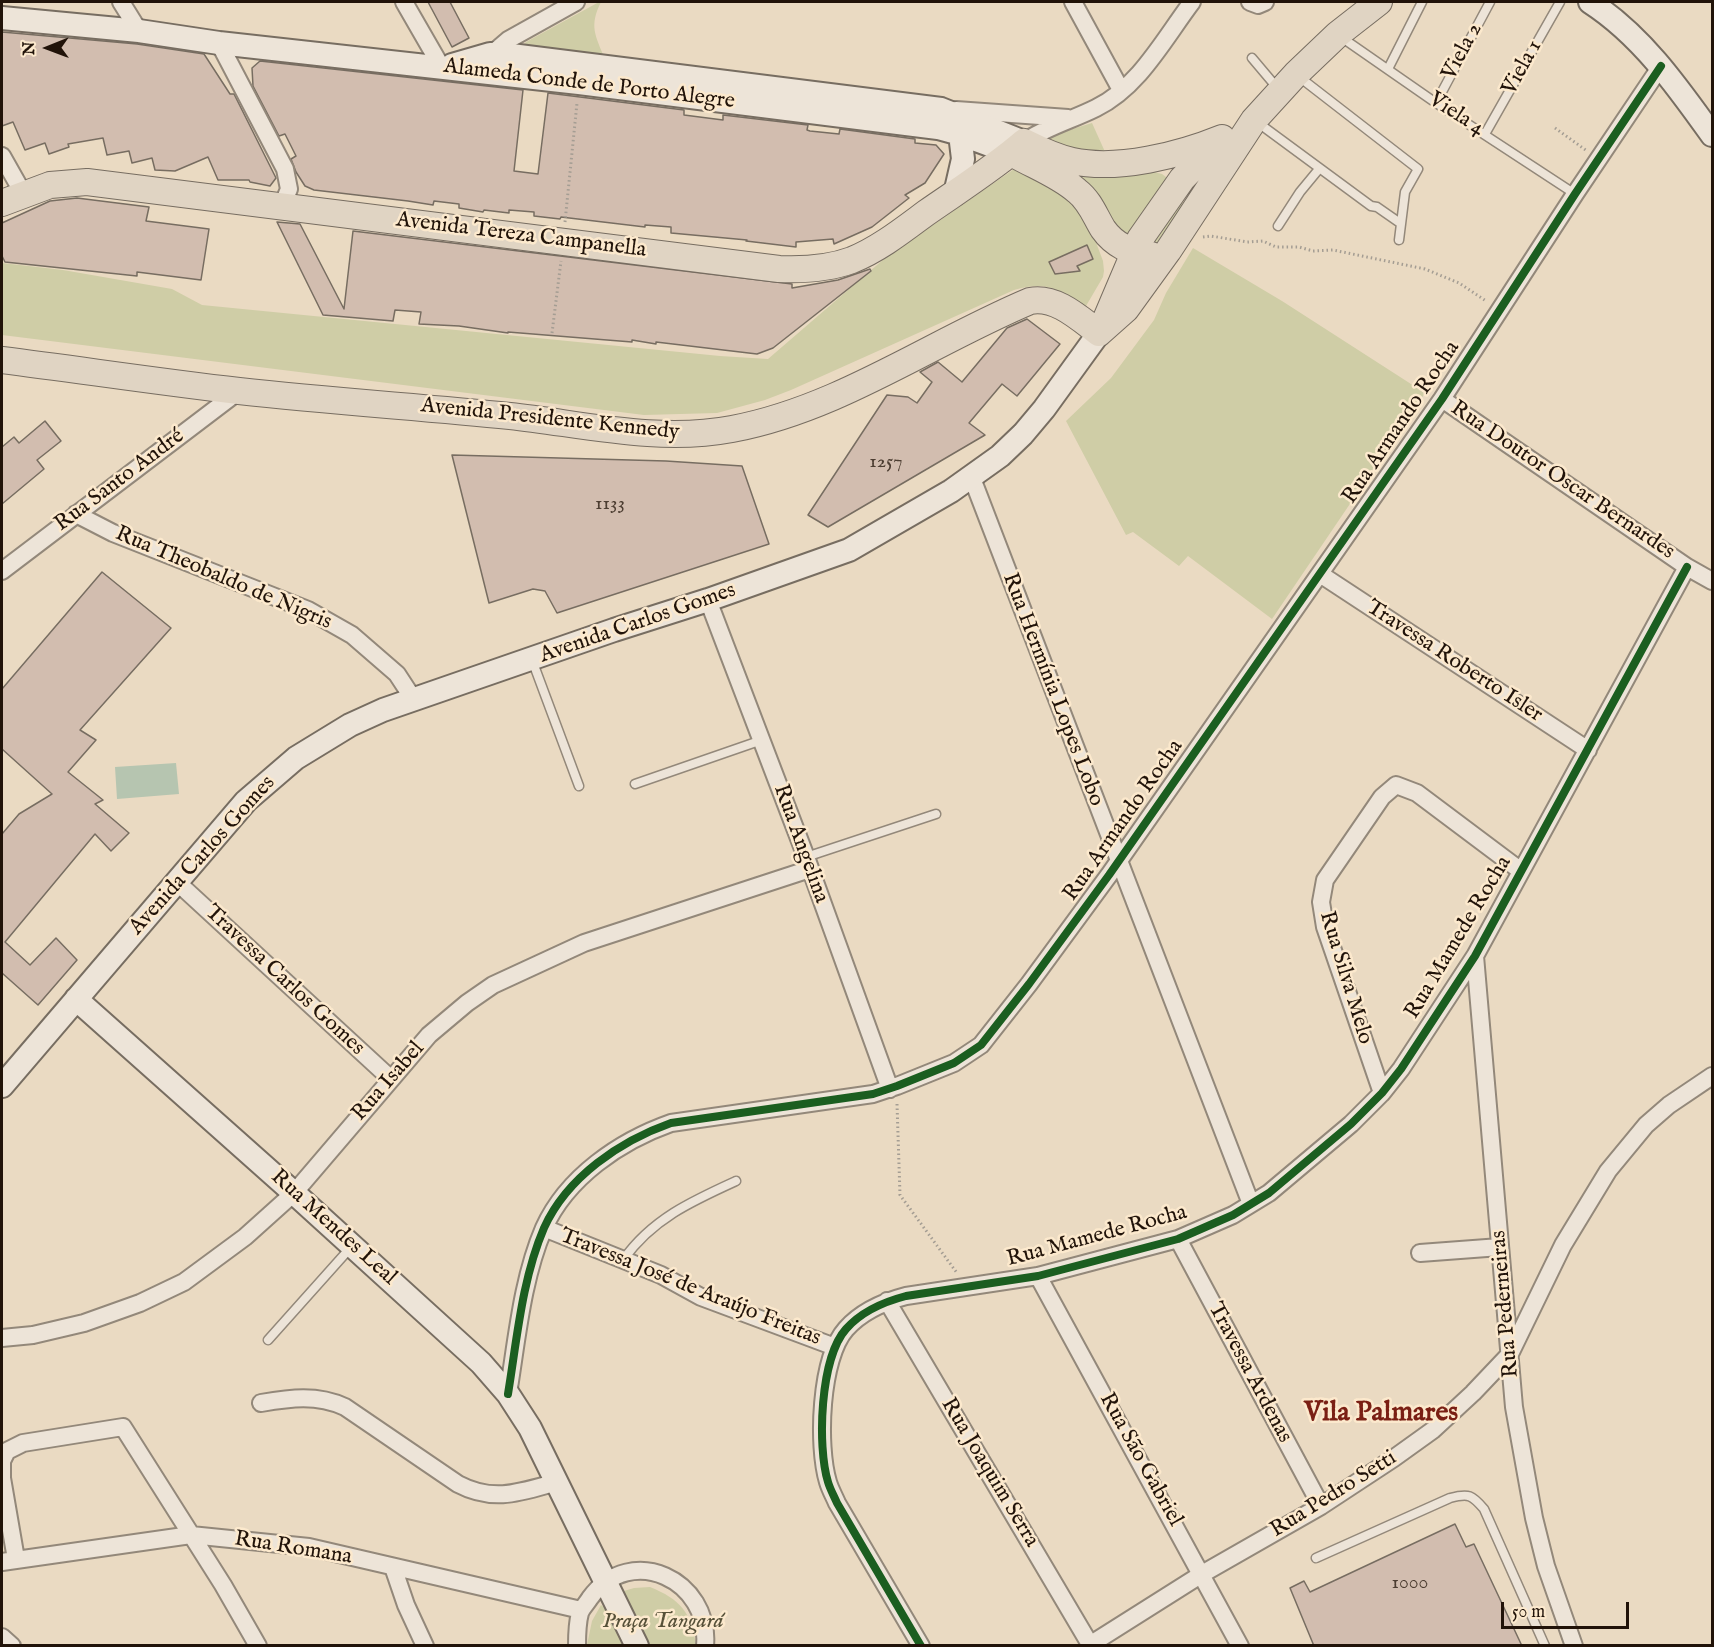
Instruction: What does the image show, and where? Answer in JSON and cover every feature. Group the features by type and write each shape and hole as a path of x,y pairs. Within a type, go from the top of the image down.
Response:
{"main road":[{"path":"1099,333 1126,309 1168,251 1197,227 1254,120 1288,82 1338,34 1379,2"},
{"path":"1590,2 1626,30 1660,66 1713,135"},
{"name":"Alameda Conde de Porto Alegre","path":"2,18 139,31 219,43 442,68"},
{"name":"Alameda Conde de Porto Alegre","path":"484,63 579,83 929,126 1018,148 1078,192 1096,214 1104,231 1118,244 1134,252"},
{"path":"442,68 484,63 941,109 1018,148 1074,161 1107,163 1179,154 1222,138 1254,120"},
{"path":"956,194 963,159 960,134"},
{"name":"Avenida Carlos Gomes","path":"2,1086 246,801 296,758 350,725 383,710 849,550 972,478 1023,434 1061,387 1099,333 1134,252 1158,212 1182,179 1222,138"},
{"name":"Avenida Tereza Campanella","path":"13,199 50,185 87,182 779,269 808,270 830,266 867,253 956,194 1018,148"},
{"path":"1148,159 1163,164 1182,179 1191,198 1197,227"},
{"path":"1104,231 1111,253 1115,298"},
{"path":"1134,252 1150,255 1168,251"},
{"name":"Avenida Presidente Kennedy","path":"2,360 239,391 513,416 638,433 696,434 757,424 842,394 1030,301 1048,300 1059,305 1099,333"},
{"name":"Rua Mendes Leal","path":"76,999 352,1245 481,1363 508,1394 530,1428 637,1646"}],"street":[{"path":"121,2 139,31"},
{"path":"404,2 442,68"},
{"path":"484,63 507,40 576,2"},
{"path":"1073,2 1121,90"},
{"path":"1018,148 1042,131 1096,108 1121,90 1142,70 1192,2"},
{"path":"1250,2 1258,5 1265,2"},
{"path":"219,43 285,170 289,189 282,206"},
{"name":"Rua Armando Rocha","path":"508,1394 530,1269 544,1228 557,1205 582,1176 626,1144 650,1131 686,1120 873,1094 894,1088 954,1063 981,1045 1029,984 1118,861 1442,399 1660,66"},
{"path":"941,109 1072,118"},
{"path":"2,156 13,199"},
{"name":"Rua Santo André","path":"2,571 239,391"},
{"name":"Rua Doutor Oscar Bernardes","path":"1442,399 1687,567 1713,581"},
{"name":"Rua Hermínia Lopes Lobo","path":"972,478 1251,1203"},
{"name":"Rua Theobaldo de Nigris","path":"76,514 113,533 308,610 352,635 397,674 414,700"},
{"name":"Rua Mamede Rocha","path":"921,1646 837,1503 828,1482 822,1448 822,1407 835,1347 845,1330 865,1313 887,1301 906,1296 1038,1276 1178,1239 1233,1215 1269,1193 1351,1124 1382,1093 1401,1069 1475,956 1687,567"},
{"name":"Travessa Roberto Isler","path":"1320,574 1588,750"},
{"name":"Rua Angelina","path":"708,600 894,1088"},
{"name":"Rua Silva Melo","path":"1382,1093 1325,927 1321,902 1325,880 1382,797 1396,785 1417,793 1521,871"},
{"name":"Rua Isabel","path":"2,1338 33,1335 84,1323 141,1303 184,1282 245,1237 294,1192 429,1035 467,1002 493,985 584,943 808,863"},
{"name":"Travessa Carlos Gomes","path":"178,883 391,1079"},
{"name":"Rua Pederneiras","path":"1475,956 1514,1407 1534,1518 1555,1596 1574,1646"},
{"name":"Rua Pedro Setti","path":"1090,1645 1202,1574 1321,1506 1433,1430 1510,1354 1563,1245 1608,1171 1646,1125 1669,1105 1713,1076"},
{"name":"Travessa José de Araújo Freitas","path":"544,1228 662,1275 701,1297 835,1347"},
{"name":"Travessa Ardenas","path":"1178,1239 1321,1506"},
{"path":"1420,1253 1500,1247"},
{"name":"Rua São Gabriel","path":"1038,1276 1240,1646"},
{"name":"Rua Joaquim Serra","path":"887,1301 1090,1645"},
{"path":"261,1403 299,1398 331,1401 345,1407 471,1491 496,1495 515,1494 557,1482"},
{"path":"9,1560 2,1478 2,1461 7,1451 23,1443 123,1427 223,1585 258,1646"},
{"name":"Rua Romana","path":"9,1560 191,1535 309,1546 581,1610"},
{"path":"393,1567 405,1605 425,1646"},
{"path":"577,1646 577,1625 581,1610 598,1588 615,1576 635,1571 656,1572 675,1580 691,1594 702,1611 706,1632 705,1646"},
{"path":"2,1637 12,1646"}],"lane":[{"path":"1388,69 1422,2"},
{"name":"Viela 2","path":"1436,103 1490,2"},
{"name":"Viela 1","path":"1485,134 1560,2"},
{"name":"Viela 4","path":"1338,34 1436,103 1575,194"},
{"path":"1252,58 1418,169 1405,192 1398,240"},
{"path":"1254,120 1371,206 1377,207 1400,223"},
{"path":"1278,226 1300,192 1319,169"},
{"path":"532,660 579,786"},
{"path":"635,784 762,741"},
{"path":"808,863 936,814"},
{"path":"623,1260 649,1230 699,1198 736,1181"},
{"path":"268,1340 352,1245"},
{"path":"1316,1558 1450,1498 1465,1494 1475,1499 1484,1509 1545,1646"}],"path":[{"path":"552,333 579,83"},
{"path":"1555,128 1598,159"},
{"path":"1197,227 1211,236 1247,242 1263,241 1276,247 1299,247 1313,251 1334,250 1425,269 1459,283 1500,311"},
{"path":"894,1088 900,1195 967,1287"}],"green space":[{"path":"601,2 594,24 598,43 605,59 523,48 526,42"},
{"path":"1092,123 1106,154 1043,144 1046,137"},
{"path":"1064,166 1150,171 1162,174 1170,180 1131,237 1121,232"},
{"path":"1017,167 1073,200 1088,221 1103,261 1104,271 1103,277 1086,306 1082,307 1058,291 1043,286 1014,290 791,390 765,400 717,413 644,415 2,335 2,263 63,270 172,289 202,305 768,359 884,259"},
{"path":"1181,192 1183,208 1161,246 1146,244"},
{"path":"1193,248 1282,301 1425,393 1272,619 1188,556 1179,566 1133,532 1126,535 1066,421 1111,378 1154,320 1166,293"},
{"name":"Praça Tangará","path":"650,1587 677,1602 683,1608 691,1624 696,1645 649,1645 625,1598 624,1591"},
{"name":"Praça Tangará","path":"601,1605 605,1608 624,1645 587,1645 592,1621"}],"shaded area":[{"path":"176,763 179,794 117,799 115,767"}],"building":[{"path":"428,2 450,2 469,38 452,47"},
{"path":"2,32 137,44 204,54 230,94 234,94 276,178 270,186 249,180 218,180 208,157 175,171 155,170 152,158 132,163 129,151 107,155 103,138 68,144 69,147 49,154 45,143 25,150 13,122 2,126"},
{"path":"260,61 523,90 514,171 538,174 548,93 684,110 684,115 723,120 723,115 808,125 807,130 810,131 839,134 840,129 915,139 915,143 936,145 944,154 925,183 905,195 909,198 872,227 834,244 833,239 796,242 796,247 671,233 671,227 645,225 645,227 561,217 560,219 534,216 534,212 509,210 509,213 484,210 483,212 459,208 459,204 434,201 433,205 314,190 305,186 296,172 291,159 296,156 285,134 279,136 253,86 252,68"},
{"path":"77,198 149,207 146,221 209,229 201,280 137,272 137,276 5,262 2,256 2,223 50,201"},
{"path":"277,222 300,224 344,309 353,231 792,284 792,288 838,280 870,269 871,271 773,348 757,354 656,342 656,344 632,340 632,342 508,333 459,326 419,324 421,312 395,310 393,321 323,315"},
{"path":"1087,245 1093,259 1077,266 1080,271 1055,274 1049,262"},
{"path":"1027,319 1060,344 1017,396 1002,384 969,423 985,435 828,527 808,515 887,395 908,397 917,403 932,382 920,372 938,362 962,382 1007,328"},
{"path":"45,421 61,441 37,460 44,469 2,504 2,447 14,437 19,443"},
{"path":"452,455 666,461 742,466 769,544 557,613 545,591 533,589 489,603"},
{"path":"102,572 171,628 80,730 96,740 68,772 103,800 95,804 129,833 111,851 95,834 5,942 30,965 56,938 77,960 38,1005 2,973 2,834 19,814 52,794 2,749 2,689"},
{"path":"1455,1524 1466,1547 1474,1544 1522,1646 1314,1646 1290,1588 1304,1581 1310,1592"}],"cycle path":[{"path":"508,1394 525,1288 544,1228 566,1193 597,1163 633,1140 671,1123 873,1094 954,1063 981,1045 1109,875 1442,399 1661,66"},
{"path":"921,1646 837,1503 828,1482 823,1447 823,1403 831,1360 837,1342 846,1329 873,1308 906,1296 1038,1276 1178,1239 1233,1215 1269,1193 1351,1124 1382,1093 1401,1069 1475,956 1687,567"}],"district":[{"name":"Vila Palmares","path":"1381,1414"}]}
